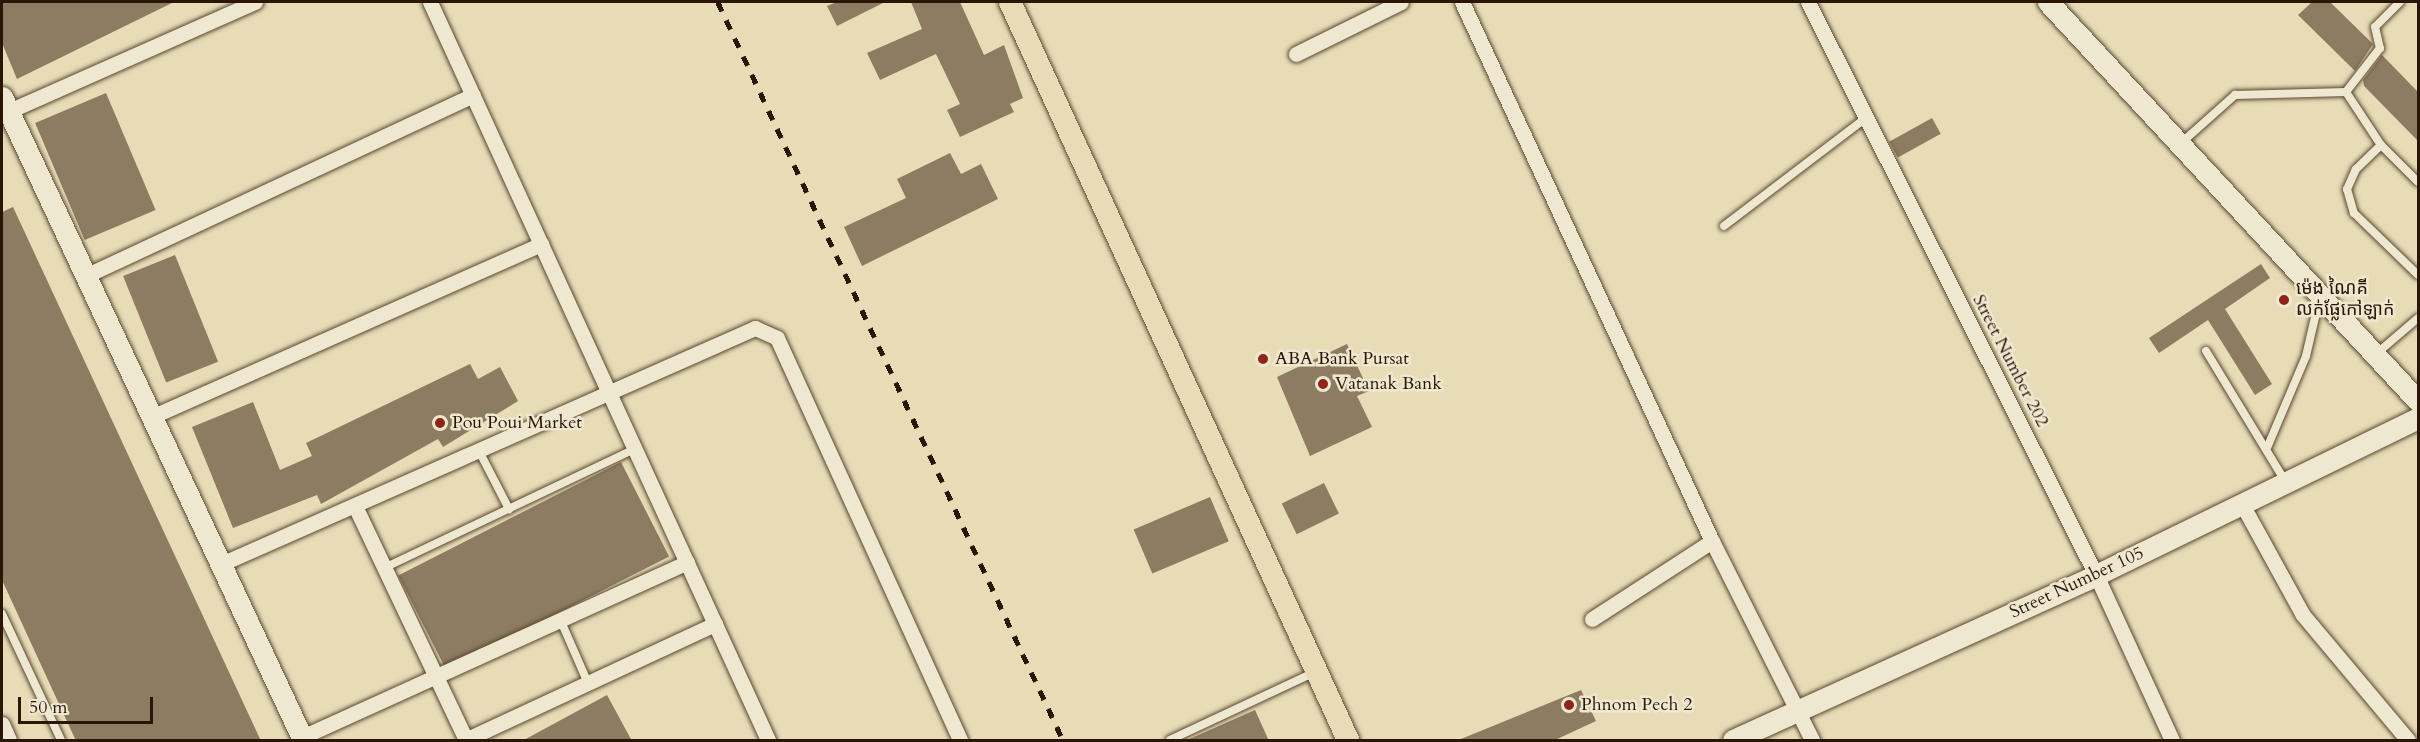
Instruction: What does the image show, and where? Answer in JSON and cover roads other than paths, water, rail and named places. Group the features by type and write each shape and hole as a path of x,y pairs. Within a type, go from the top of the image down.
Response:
{"main road":[{"path":"1010,2 1348,741"}],"street":[{"path":"255,2 4,108 303,739 435,676 687,562"},
{"path":"430,2 768,741"},
{"path":"1296,54 1401,2"},
{"path":"1465,2 1712,542 1812,741"},
{"name":"Street Number 202","path":"1808,2 2096,575 2172,741"},
{"path":"2048,2 2418,401"},
{"path":"85,276 473,95"},
{"path":"151,417 541,244"},
{"path":"220,564 355,506 608,390 755,327 777,338 960,741"},
{"name":"Street Number 105","path":"1733,741 2288,485 2418,418"},
{"path":"355,506 466,740 715,624"},
{"path":"2243,506 2303,615 2408,741"},
{"path":"1592,619 1712,542"},
{"path":"2,724 9,741"}],"lane":[{"path":"2346,92 2380,48 2375,27 2400,2"},
{"path":"2179,144 2235,95 2346,92"},
{"path":"2346,92 2381,145 2418,182"},
{"path":"1724,226 1866,118"},
{"path":"2381,145 2356,169 2348,189 2354,213 2418,274"},
{"path":"2267,448 2306,356 2320,296"},
{"path":"2375,355 2418,318"},
{"path":"2206,351 2288,485"},
{"path":"478,449 509,509"},
{"path":"384,569 635,449"},
{"path":"2,614 61,741"},
{"path":"560,619 588,683"},
{"path":"1170,741 1316,672"}],"railway":[{"path":"718,2 1063,740"}],"place":[{"name":"ម៉េង ណៃគី លក់ផ្លែកៅឡាក់","path":"2284,300"},
{"name":"ABA Bank Pursat","path":"1263,359"},
{"name":"Vatanak Bank","path":"1323,384"},
{"name":"Pou Poui Market","path":"440,423"},
{"name":"Phnom Pech 2","path":"1569,705"}]}
